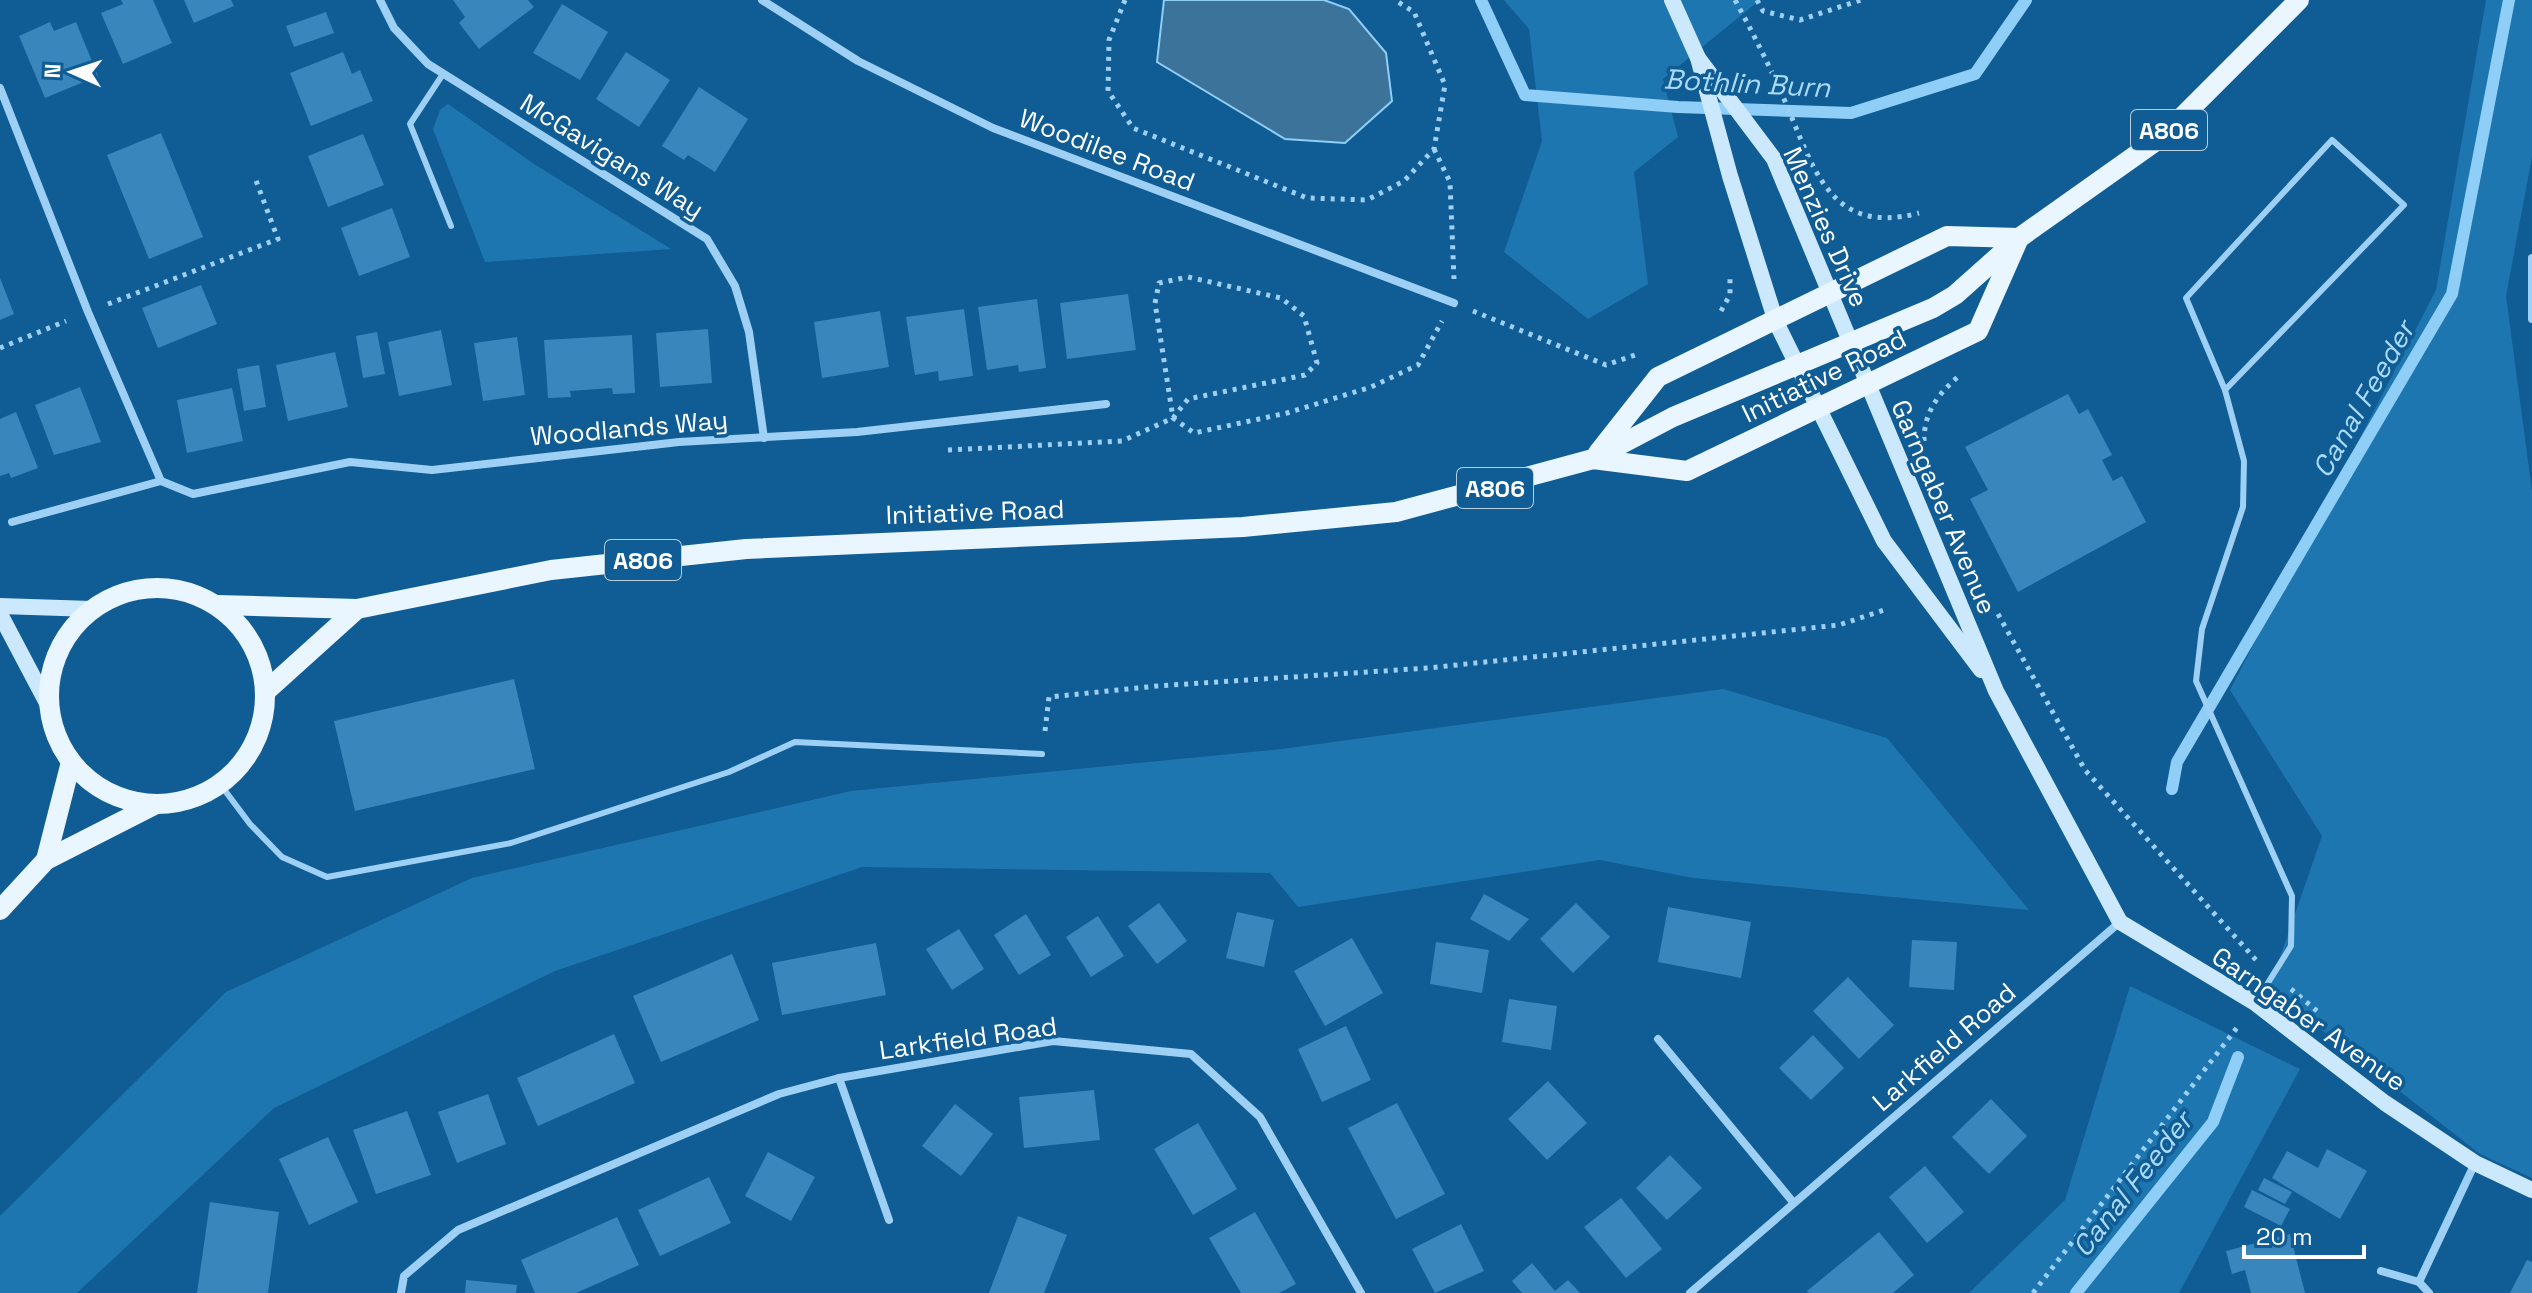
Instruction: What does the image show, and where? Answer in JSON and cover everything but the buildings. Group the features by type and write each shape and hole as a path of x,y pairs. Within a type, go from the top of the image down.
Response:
{"main road":[{"name":"A806","path":"1593,459 1673,417 1933,308 1955,295 2019,238 2163,136 2299,0"},
{"path":"1593,459 1658,377 1947,236 2019,238"},
{"name":"Initiative Road","path":"357,609 551,570 746,549 1243,527 1396,512 1593,459 1687,471 1978,331 2019,238"},
{"path":"160,587 190,592 217,605 238,623 253,645 265,692 262,722 251,750 220,784 182,802 154,805 128,801 105,792 71,762 55,735 48,705 56,656 71,629 92,609 124,592 160,587"},
{"name":"A806","path":"217,605 357,609"},
{"path":"265,692 357,609"},
{"path":"46,860 71,762"},
{"path":"0,910 46,860 154,805"}],"street":[{"name":"McGavigans Way","path":"380,0 394,28 416,54 443,74 707,239 735,286 749,332 764,438"},
{"name":"Woodilee Road","path":"762,0 858,61 993,128 1454,303"},
{"name":"Menzies Drive","path":"1672,0 1695,50 1730,176 1776,322 1797,364"},
{"name":"Menzies Drive","path":"1695,50 1774,159 1849,341"},
{"path":"0,88 88,312 161,481 12,522"},
{"path":"2532,258 2532,319"},
{"name":"Garngaber Avenue","path":"1849,341 1996,691 2120,922 2255,1003 2385,1103 2475,1163 2532,1190"},
{"name":"Garngaber Avenue","path":"1797,364 1884,541 1996,691"},
{"name":"Woodlands Way","path":"161,481 193,494 350,462 432,470 679,442 857,432 1106,404"},
{"path":"0,606 92,609"},
{"path":"0,614 48,705"},
{"name":"Larkfield Road","path":"1690,1293 2120,922"},
{"path":"1658,1039 1793,1202"},
{"name":"Larkfield Road","path":"401,1293 404,1276 458,1230 779,1094 839,1078 1053,1041 1191,1054 1260,1117 1361,1293"},
{"path":"839,1078 889,1220"},
{"path":"2419,1282 2475,1163"},
{"path":"2381,1271 2419,1282 2429,1293"}],"lane":[{"path":"443,74 410,124 451,226"},
{"path":"2225,390 2404,205 2332,140 2186,298 2225,390 2244,461 2243,507 2202,629 2196,681 2292,896 2291,946 2255,1003"},
{"path":"220,784 282,857 327,877 511,843 729,772 795,742 1042,754"}],"path":[{"path":"1125,0 1109,40 1108,91 1133,128 1307,198 1367,200 1404,181 1434,149 1445,85 1414,12 1395,0"},
{"path":"1735,0 1763,50 1814,173 1835,199 1859,214 1885,219 1918,214 1930,207"},
{"path":"1757,0 1763,11 1800,20 1861,0"},
{"path":"944,450 1122,441 1173,418 1188,399 1305,375 1317,363 1304,316 1281,298 1188,277 1159,283 1155,303 1173,418 1194,433 1287,413 1371,387 1418,365 1454,303 1450,182 1434,149"},
{"path":"0,348 278,239 255,178"},
{"path":"1712,320 1730,295 1730,272"},
{"path":"1454,303 1606,365 1646,351"},
{"path":"1924,445 1924,423 1939,393 1969,368"},
{"path":"1991,603 2085,770 2244,950 2326,1019"},
{"path":"1042,754 1049,697 1491,661 1839,625 1887,609"},
{"path":"2033,1293 2255,1003"}],"shaded area":[{"path":"1164,0 1324,0 1349,9 1386,53 1392,101 1345,143 1285,139 1157,62"},
{"path":"1504,0 1760,0 1663,79 1678,137 1634,172 1648,284 1588,319 1504,252 1542,141 1529,29"},
{"path":"2486,0 2532,0 2532,157 2506,296 2532,491 2532,1178 2480,1154 2269,989 2322,836 2230,690 2436,290"},
{"path":"448,104 534,164 671,249 485,262 433,129 440,110"},
{"path":"1723,689 1887,738 2029,910 1693,878 1600,860 1298,907 1270,873 862,867 555,971 274,1108 77,1293 0,1293 0,1216 226,992 472,878 851,791 1282,749"},
{"path":"2130,986 2300,1069 2179,1293 1969,1293 2065,1200"}],"waterway":[{"name":"Bothlin Burn","path":"1481,0 1525,95 1678,107 1851,113 1975,74 2026,0"},
{"name":"Canal Feeder","path":"2172,789 2177,762 2452,294 2509,0"},
{"name":"Canal Feeder","path":"2076,1293 2213,1122 2238,1057"}]}
